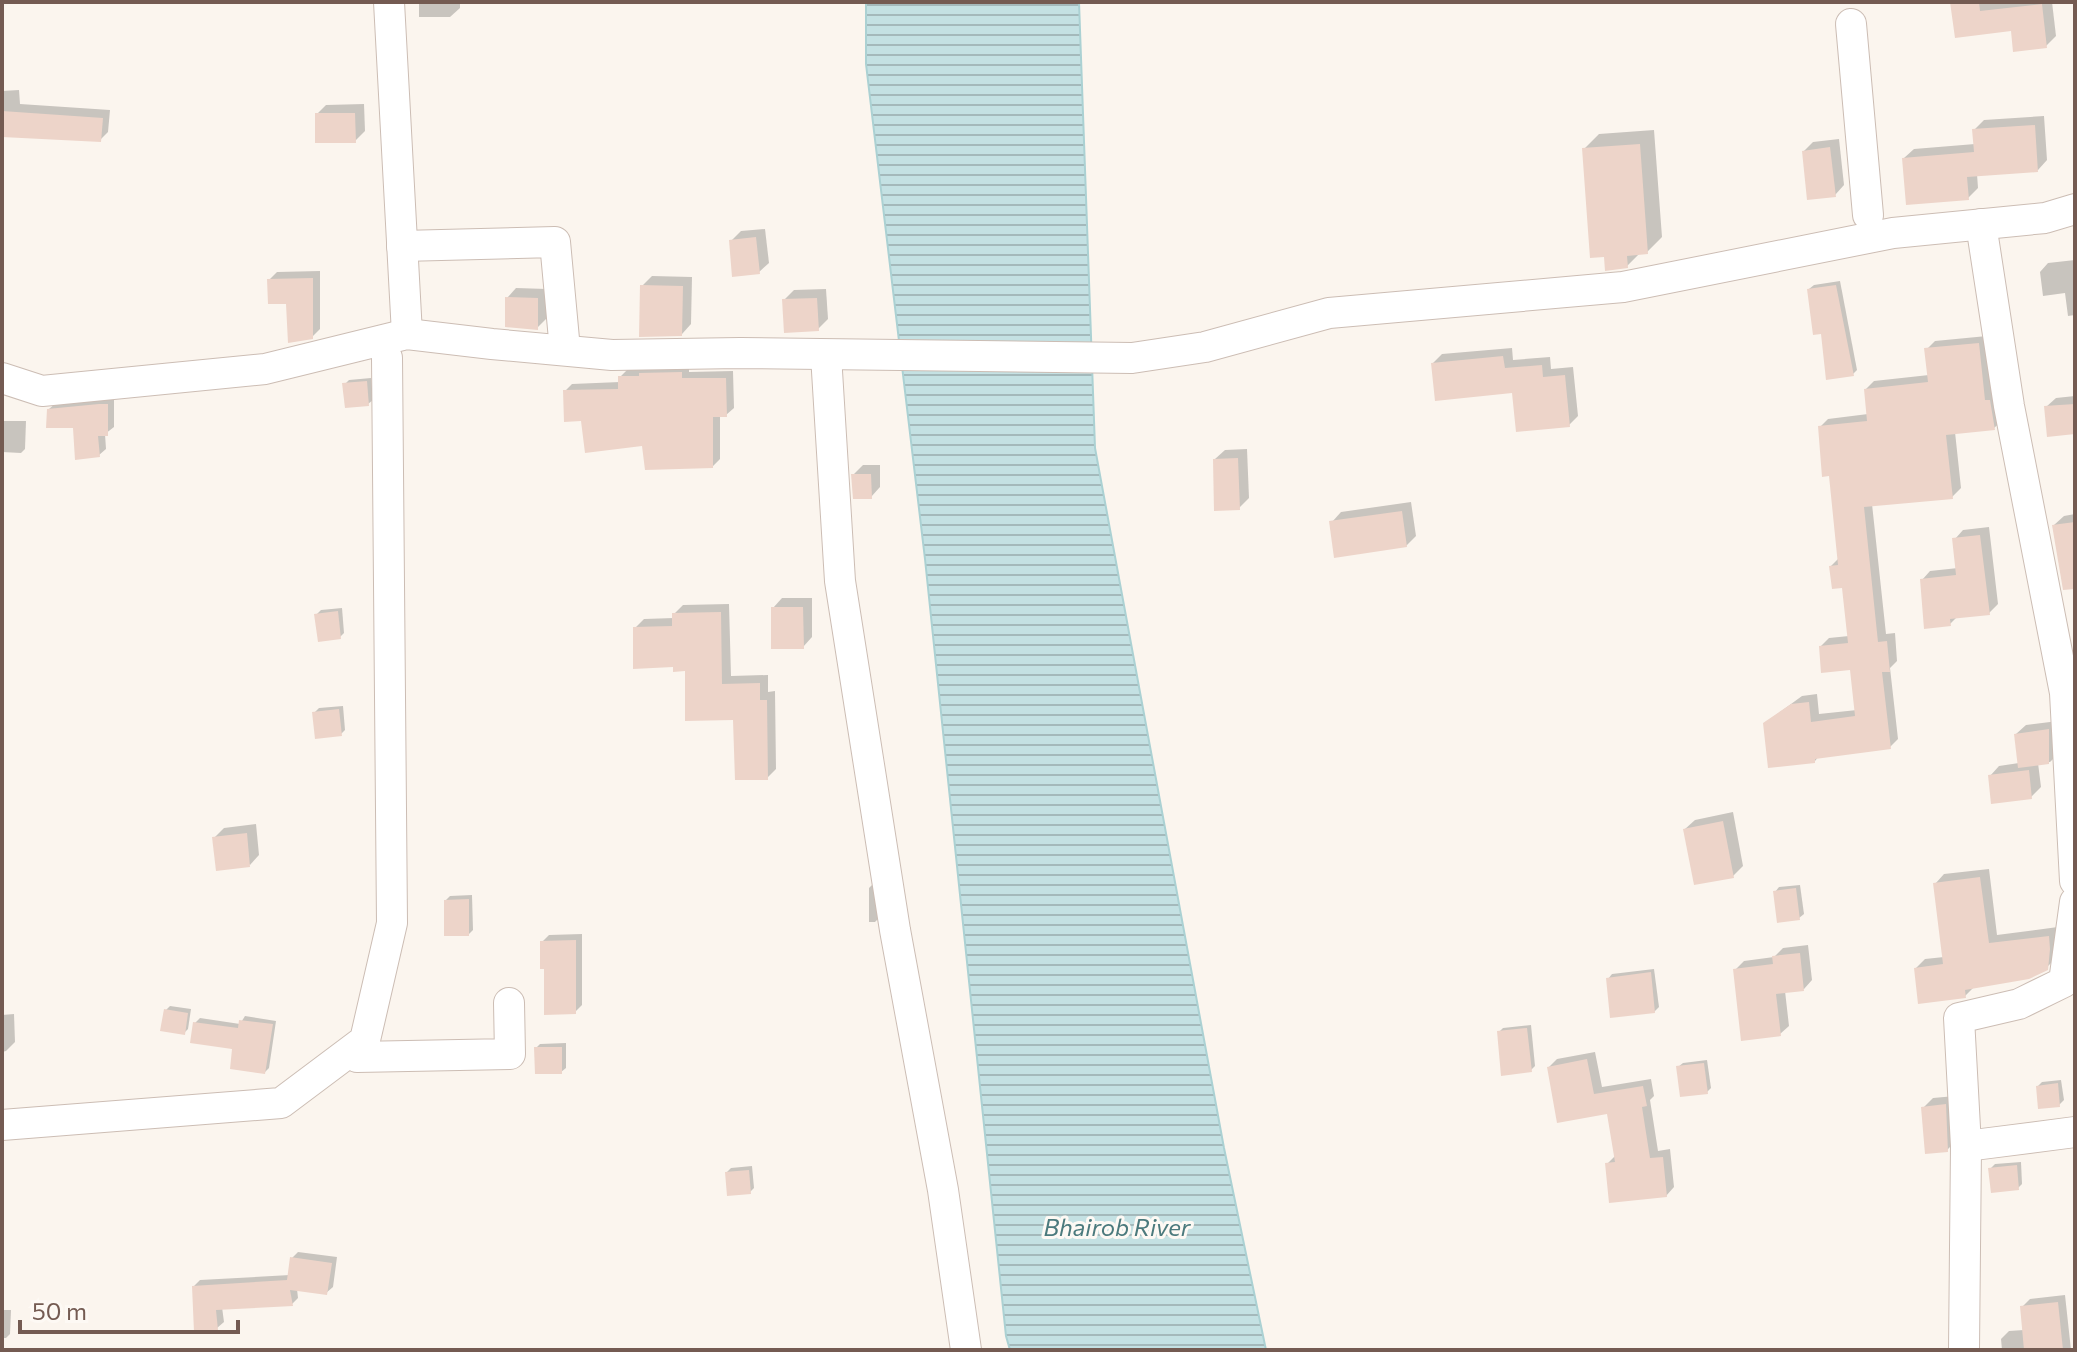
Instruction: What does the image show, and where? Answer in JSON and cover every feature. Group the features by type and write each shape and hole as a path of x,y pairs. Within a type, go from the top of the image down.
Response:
{"street":[{"path":"389,2 407,334"},
{"path":"1851,24 1868,215"},
{"path":"2,378 42,391 265,369 407,334 612,355 1132,358 1205,347 1329,313 1623,287 1893,233 2045,218 2075,209"},
{"path":"1981,224 2009,406 2065,693 2075,881"},
{"path":"402,246 555,242 565,350"},
{"path":"826,355 840,581 895,930 943,1190 966,1350"},
{"path":"2,1125 281,1103 365,1040 392,923 387,358"},
{"path":"1964,1350 1966,1146 1959,1018 2019,1004 2064,982 2075,902"},
{"path":"357,1057 510,1054 509,1003"},
{"path":"1966,1146 2075,1132"}],"water":[{"name":"Bhairob River","path":"866,2 1079,2 1095,448 1224,1148 1266,1350 1010,1350 1006,1336 925,559 866,64"}],"building":[{"path":"1950,2 1979,2 1980,11 2042,4 2047,48 2013,52 2011,31 1955,38"},
{"path":"2,111 103,118 101,142 2,137"},
{"path":"315,113 355,113 356,143 315,143"},
{"path":"2035,125 2038,172 1967,177 1969,200 1906,205 1902,158 1974,152 1972,129"},
{"path":"1640,144 1648,254 1627,256 1628,268 1605,271 1604,257 1590,258 1582,148"},
{"path":"1830,147 1836,197 1807,200 1802,151"},
{"path":"756,237 760,274 732,277 729,240"},
{"path":"313,278 313,339 288,343 286,304 268,304 267,279"},
{"path":"640,285 683,286 682,336 639,337"},
{"path":"1836,285 1854,376 1826,380 1821,334 1813,335 1807,289"},
{"path":"505,297 538,298 538,330 505,327"},
{"path":"817,298 819,331 784,333 782,299"},
{"path":"1979,343 1985,400 1990,400 1995,430 1946,435 1953,499 1864,507 1878,642 1887,641 1890,672 1882,672 1891,749 1768,768 1763,723 1791,704 1809,702 1811,722 1855,716 1850,670 1821,673 1819,646 1848,643 1842,588 1832,589 1829,566 1838,565 1829,476 1822,477 1818,426 1867,421 1864,389 1928,382 1924,348"},
{"path":"1503,356 1505,368 1542,365 1543,377 1565,375 1570,427 1516,432 1512,393 1435,401 1431,363"},
{"path":"682,372 682,378 726,378 727,417 713,417 713,468 645,470 642,446 585,453 581,421 564,422 563,390 618,389 618,376"},
{"path":"367,381 369,406 345,408 342,383"},
{"path":"108,404 108,436 98,436 100,457 75,460 73,428 46,428 47,409"},
{"path":"2075,404 2075,434 2047,437 2044,406"},
{"path":"1238,458 1240,510 1214,511 1213,459"},
{"path":"851,474 871,474 872,499 853,499"},
{"path":"1402,511 1407,547 1334,558 1329,521"},
{"path":"2075,522 2075,589 2063,590 2052,525"},
{"path":"1980,535 1990,615 1950,619 1951,626 1924,629 1920,579 1956,575 1952,538"},
{"path":"771,607 803,607 804,649 771,649"},
{"path":"338,611 341,639 318,642 314,614"},
{"path":"721,612 722,684 760,683 760,700 767,700 768,780 735,780 733,720 685,721 685,671 673,672 673,667 633,669 633,627 672,626 672,613"},
{"path":"339,709 342,736 315,739 312,712"},
{"path":"2049,729 2049,764 2018,768 2014,734"},
{"path":"2029,770 2032,799 1991,804 1988,775"},
{"path":"1723,821 1734,878 1694,885 1683,829"},
{"path":"247,833 250,867 216,871 212,837"},
{"path":"1980,877 1989,943 2049,936 2048,970 2029,979 1965,990 1966,998 1918,1004 1914,968 1943,964 1933,883"},
{"path":"1796,888 1800,920 1777,923 1773,891"},
{"path":"469,899 469,936 444,936 444,900"},
{"path":"576,940 576,1014 544,1015 544,969 540,969 540,941"},
{"path":"1800,953 1804,991 1776,994 1781,1036 1741,1041 1733,969 1773,964 1772,956"},
{"path":"1651,972 1655,1013 1610,1018 1606,978"},
{"path":"164,1009 188,1013 185,1035 160,1031"},
{"path":"239,1020 273,1024 265,1074 230,1069 232,1049 190,1043 193,1022 238,1028"},
{"path":"1527,1028 1532,1072 1501,1076 1497,1031"},
{"path":"534,1047 562,1047 562,1074 535,1074"},
{"path":"1587,1059 1594,1094 1643,1086 1647,1106 1642,1107 1650,1158 1663,1157 1667,1197 1609,1203 1605,1163 1615,1162 1607,1114 1557,1123 1547,1067"},
{"path":"1704,1063 1708,1094 1680,1097 1676,1066"},
{"path":"2058,1083 2060,1107 2038,1109 2036,1086"},
{"path":"1946,1104 1948,1152 1925,1154 1921,1107"},
{"path":"2017,1165 2019,1190 1991,1193 1988,1168"},
{"path":"749,1170 751,1194 727,1196 725,1172"},
{"path":"290,1257 332,1263 327,1295 290,1290 293,1306 216,1310 218,1330 194,1332 192,1286 287,1280"},
{"path":"2058,1302 2063,1350 2024,1350 2020,1306"}]}
